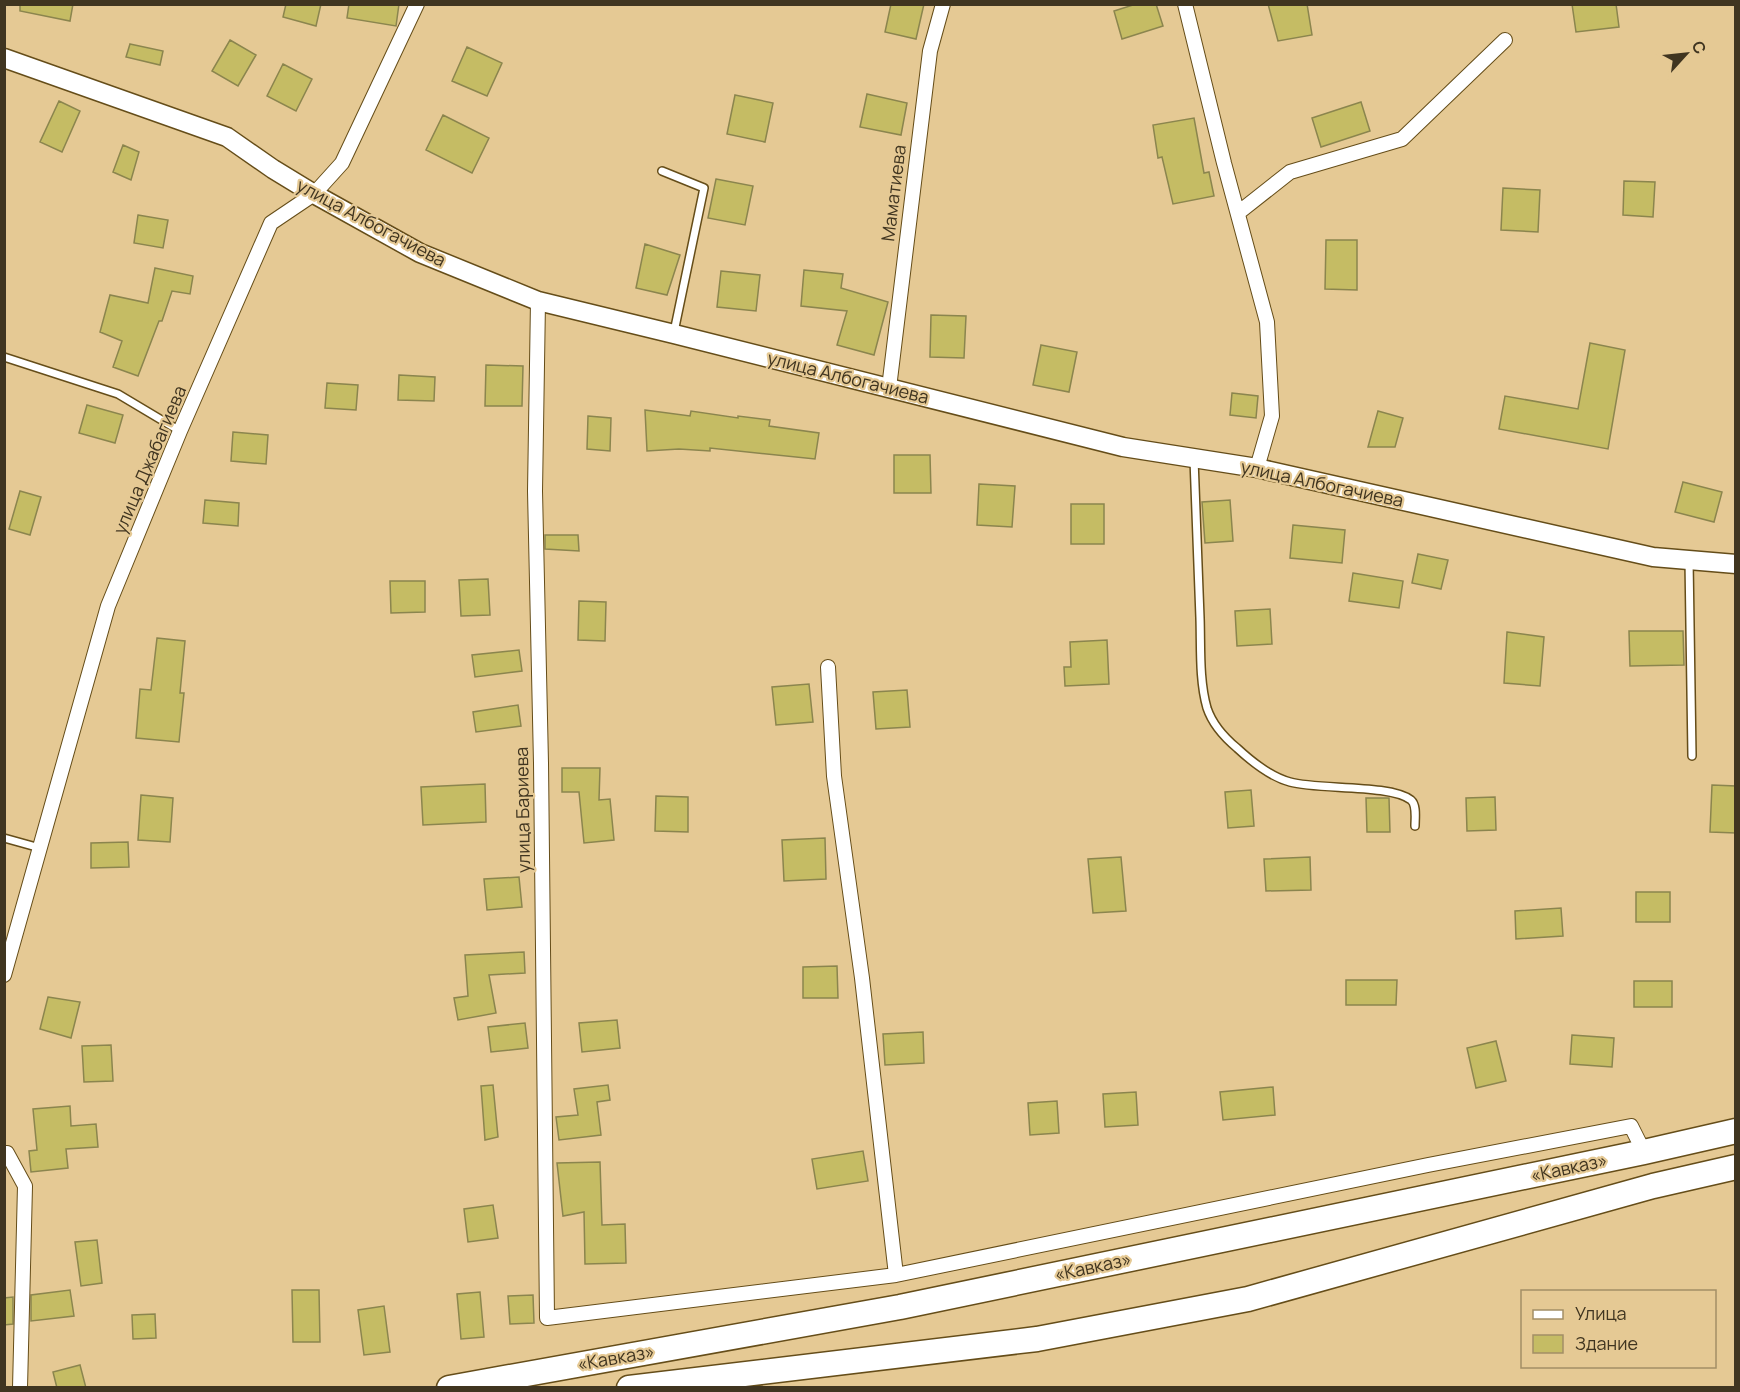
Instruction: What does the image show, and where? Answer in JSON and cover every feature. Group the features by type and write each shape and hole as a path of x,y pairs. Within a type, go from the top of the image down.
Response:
{"highway":[{"name":"«Кавказ»","path":"448,1388 900,1307 1736,1131"},
{"name":"«Кавказ»","path":"629,1388 1037,1339 1248,1299 1653,1185 1736,1167"}],"street":[{"name":"улица Джабагиева","path":"4,975 108,606 180,431 271,223 314,194 342,163 417,4"},
{"name":"Маматиева","path":"889,388 930,51 943,4"},
{"path":"1185,4 1268,322 1272,416 1257,468"},
{"path":"1238,213 1290,172 1402,139 1505,40"},
{"name":"улица Албогачиева","path":"4,58 227,137 314,194 420,253 538,301 1123,447 1257,468 1653,557 1736,564"},
{"name":"улица Бариева","path":"538,301 534,490 541,763 547,1318 896,1275"},
{"path":"828,667 834,776 862,978 896,1275 1394,1172 1631,1126 1644,1152"},
{"path":"4,1153 7,1154 25,1186 20,1388"}],"lane":[{"path":"662,171 704,188 674,334"},
{"path":"4,357 118,394 180,431"},
{"path":"1194,458 1202,670 1208,711 1214,721 1229,740 1248,758 1287,782 1392,792 1409,798 1414,804 1415,826"},
{"path":"1689,560 1692,756"},
{"path":"4,838 40,848"}],"building":[{"path":"20,4 73,4 70,21 20,11"},
{"path":"286,4 321,4 316,26 283,17"},
{"path":"349,4 399,4 396,26 347,18"},
{"path":"891,4 924,4 916,39 885,32"},
{"path":"1136,4 1156,4 1163,26 1122,39 1114,11"},
{"path":"1268,4 1307,4 1312,35 1278,41"},
{"path":"1572,4 1616,4 1619,27 1576,32"},
{"path":"230,40 256,55 238,86 212,71"},
{"path":"130,44 163,51 160,65 126,57"},
{"path":"467,47 502,63 487,96 452,81"},
{"path":"283,64 312,79 296,111 267,96"},
{"path":"867,94 907,103 901,135 860,127"},
{"path":"735,95 773,103 765,142 727,134"},
{"path":"59,101 80,111 62,152 40,142"},
{"path":"1361,102 1370,131 1321,147 1312,118"},
{"path":"443,115 489,138 472,173 426,150"},
{"path":"1194,118 1204,173 1209,172 1214,196 1173,204 1162,157 1158,158 1153,125"},
{"path":"123,145 139,152 131,180 113,172"},
{"path":"716,179 753,186 745,225 708,218"},
{"path":"1624,181 1655,182 1653,217 1623,215"},
{"path":"1503,188 1540,190 1538,232 1501,230"},
{"path":"138,215 168,220 163,248 134,243"},
{"path":"1326,240 1357,240 1357,290 1325,289"},
{"path":"645,244 680,255 667,295 636,288"},
{"path":"155,268 193,276 190,294 172,291 162,321 159,321 138,376 113,367 122,341 100,332 110,295 148,303"},
{"path":"804,270 843,274 841,288 888,302 874,355 837,345 847,311 801,306"},
{"path":"721,271 760,275 756,311 717,307"},
{"path":"931,315 966,316 964,358 930,357"},
{"path":"1590,343 1625,350 1608,449 1499,429 1505,396 1578,409"},
{"path":"1041,345 1077,352 1069,392 1033,385"},
{"path":"486,365 523,366 522,406 485,406"},
{"path":"399,375 435,377 434,401 398,400"},
{"path":"327,383 358,385 356,410 325,408"},
{"path":"1232,393 1258,396 1256,418 1230,415"},
{"path":"87,405 123,415 115,443 79,433"},
{"path":"645,410 690,416 691,411 770,420 769,426 819,433 815,459 710,448 710,451 679,449 647,451"},
{"path":"1378,411 1403,418 1395,447 1368,447"},
{"path":"588,416 611,418 610,451 587,449"},
{"path":"233,432 268,435 266,464 231,461"},
{"path":"894,455 930,455 931,493 894,493"},
{"path":"1683,482 1722,492 1714,522 1675,512"},
{"path":"979,484 1015,486 1012,527 977,525"},
{"path":"20,491 41,497 30,535 9,529"},
{"path":"205,500 239,503 238,526 203,523"},
{"path":"1230,500 1233,541 1205,543 1202,502"},
{"path":"1071,504 1104,504 1104,544 1071,544"},
{"path":"1293,525 1345,530 1342,563 1290,558"},
{"path":"545,535 578,535 579,551 545,549"},
{"path":"1418,554 1448,560 1441,589 1412,583"},
{"path":"1353,573 1403,581 1399,608 1349,601"},
{"path":"488,579 490,615 461,616 459,580"},
{"path":"390,581 425,581 425,612 391,613"},
{"path":"579,601 606,602 605,641 578,640"},
{"path":"1270,609 1272,644 1237,646 1235,611"},
{"path":"1629,631 1683,631 1684,665 1630,666"},
{"path":"1507,632 1544,637 1540,686 1504,683"},
{"path":"157,638 185,641 180,693 184,693 179,742 136,738 140,689 151,690"},
{"path":"1107,640 1109,684 1065,686 1064,667 1071,667 1070,642"},
{"path":"519,650 522,671 475,677 472,655"},
{"path":"809,684 813,722 776,725 772,687"},
{"path":"907,690 910,727 876,729 873,692"},
{"path":"518,705 521,726 476,732 473,712"},
{"path":"562,768 600,768 599,800 610,799 614,840 584,843 579,792 562,792"},
{"path":"485,784 486,822 423,825 421,787"},
{"path":"1712,785 1736,786 1736,833 1710,832"},
{"path":"1251,790 1254,826 1228,828 1225,792"},
{"path":"141,795 173,798 170,842 138,840"},
{"path":"656,796 688,797 688,832 655,831"},
{"path":"1495,797 1496,830 1467,831 1466,798"},
{"path":"1366,798 1389,798 1390,832 1367,832"},
{"path":"825,838 826,879 784,881 782,840"},
{"path":"128,842 129,867 91,868 91,843"},
{"path":"1121,857 1126,911 1093,913 1088,859"},
{"path":"1310,857 1311,890 1266,891 1264,859"},
{"path":"519,877 522,907 487,910 484,879"},
{"path":"1636,892 1670,892 1670,922 1636,922"},
{"path":"1561,908 1563,936 1516,939 1515,911"},
{"path":"524,952 525,973 489,975 496,1013 458,1020 454,998 468,996 465,955"},
{"path":"837,966 838,998 803,998 803,967"},
{"path":"1346,980 1397,980 1396,1005 1346,1005"},
{"path":"1634,981 1672,981 1672,1007 1634,1007"},
{"path":"48,997 80,1002 71,1038 40,1029"},
{"path":"617,1020 620,1048 582,1052 579,1023"},
{"path":"525,1023 528,1048 491,1052 488,1027"},
{"path":"923,1032 924,1063 885,1065 883,1034"},
{"path":"1572,1035 1614,1038 1612,1067 1570,1064"},
{"path":"1496,1041 1506,1081 1476,1088 1467,1048"},
{"path":"111,1045 113,1081 84,1082 82,1046"},
{"path":"493,1085 498,1137 485,1140 481,1086"},
{"path":"608,1085 610,1100 597,1102 601,1135 559,1140 556,1117 578,1115 574,1089"},
{"path":"1273,1087 1275,1115 1223,1120 1220,1092"},
{"path":"1136,1092 1138,1125 1105,1127 1103,1094"},
{"path":"1057,1101 1059,1133 1030,1135 1028,1103"},
{"path":"70,1106 71,1126 96,1124 98,1147 66,1149 68,1168 31,1172 29,1151 37,1150 33,1109"},
{"path":"863,1151 868,1181 817,1189 812,1159"},
{"path":"600,1162 602,1225 625,1224 626,1263 585,1264 584,1212 563,1216 557,1163"},
{"path":"493,1205 498,1238 468,1242 464,1209"},
{"path":"97,1240 102,1283 81,1286 75,1242"},
{"path":"70,1290 74,1316 31,1321 31,1295"},
{"path":"292,1290 319,1290 320,1342 293,1342"},
{"path":"480,1292 484,1337 461,1339 457,1294"},
{"path":"533,1295 534,1323 510,1324 508,1296"},
{"path":"13,1297 13,1324 4,1325 4,1298"},
{"path":"384,1306 390,1352 364,1355 358,1310"},
{"path":"155,1314 156,1338 133,1339 132,1315"},
{"path":"80,1365 86,1388 57,1388 53,1372"}]}
